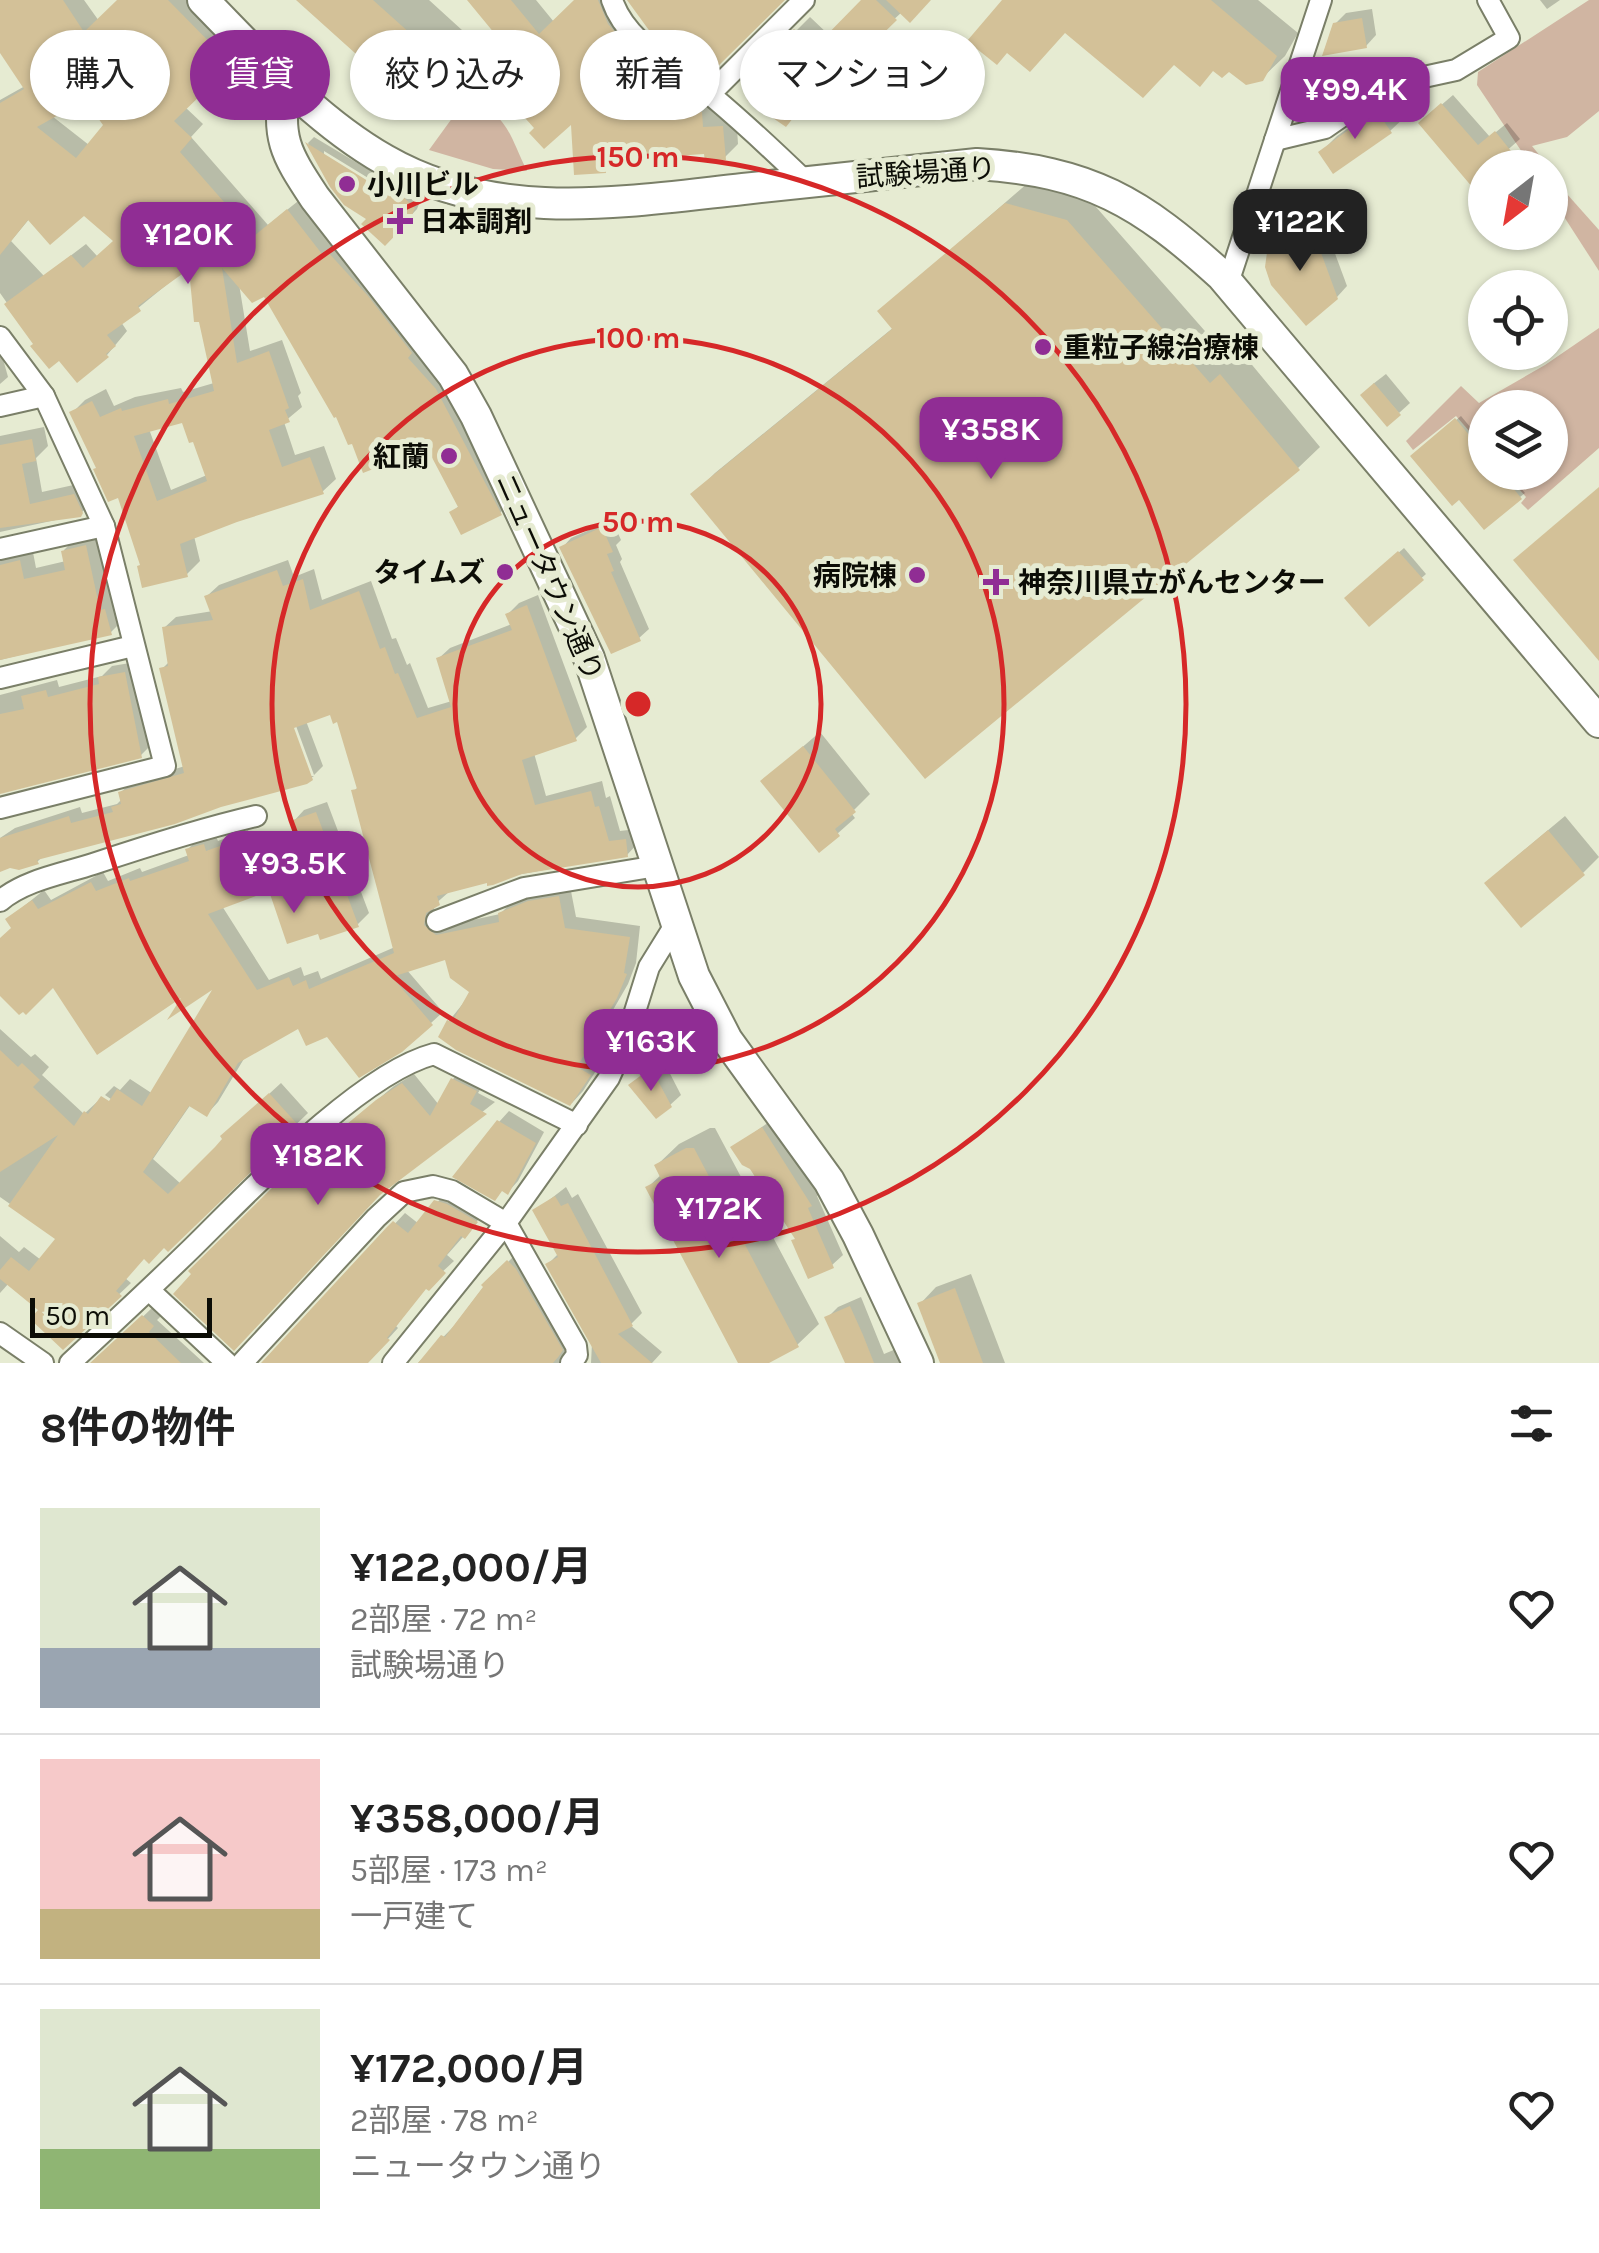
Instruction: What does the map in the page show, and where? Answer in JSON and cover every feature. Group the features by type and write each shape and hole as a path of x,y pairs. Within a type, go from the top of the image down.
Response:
{"street":[{"name":"試験場通り","path":"203,0 233,30"},
{"path":"612,0 617,16 630,30"},
{"path":"720,84 804,0"},
{"path":"1228,284 1321,0"},
{"path":"1275,140 1325,128 1387,85 1456,70 1509,38 1488,0"},
{"path":"720,103 806,182"},
{"name":"ニュータウン通り","path":"280,120 295,168 337,228 453,375 476,416 589,658 675,925 715,1021 829,1182 918,1363"},
{"name":"試験場通り","path":"329,120 388,162 421,177 533,204 598,204 978,164 1063,175 1098,188 1141,210 1182,239 1228,284 1599,722"},
{"path":"0,338 44,396 104,526 165,766 0,808"},
{"path":"0,406 44,396"},
{"path":"0,549 104,526"},
{"path":"0,678 133,646"},
{"path":"0,901 11,892 42,880 175,836 256,816"},
{"path":"437,921 524,888 657,866"},
{"path":"393,1363 506,1223 609,1078 649,968 675,925"},
{"path":"70,1363 309,1136 412,1060 434,1054 576,1124"},
{"path":"242,1363 404,1192 433,1186 452,1190 506,1223 576,1346 577,1355 571,1363"},
{"path":"149,1290 227,1363"},
{"path":"0,1332 43,1363"}],"shaded area":[{"path":"1589,0 1599,0 1599,111 1567,137 1532,146 1535,150 1521,150 1477,85 1478,72"},
{"path":"451,120 500,120 527,171 493,169 429,150"},
{"path":"1568,195 1599,230 1599,271 1568,223"},
{"path":"1599,328 1599,448 1568,475 1568,390 1502,390 1536,370 1568,370 1568,349"},
{"path":"1461,386 1468,393 1468,430 1456,416 1413,450 1406,441"},
{"path":"1520,490 1551,490 1528,510 1521,503 1526,497"}],"building":[{"path":"0,0 63,0 83,30 30,30 30,120 49,120 37,127 76,158 103,125 99,120 170,120 170,30 86,30 117,0 168,0 198,30 190,30 190,106 174,121 192,138 180,152 254,236 287,209 322,254 326,250 368,296 412,353 408,358 436,389 502,515 461,535 449,512 458,507 427,448 363,473 352,444 348,445 336,417 264,297 252,303 222,268 237,363 269,351 289,408 285,410 290,422 269,430 282,467 310,457 324,494 180,544 188,577 142,588 137,566 140,565 118,498 108,502 69,412 92,401 100,417 121,408 122,411 168,399 169,404 214,391 199,322 194,322 189,269 138,306 141,311 107,335 116,346 106,354 109,357 77,383 59,361 49,369 4,304 71,255 83,268 113,241 84,216 50,245 28,220 0,255 0,103 24,89 0,53","holes":["182,423 189,443 193,442 207,481 157,501 134,436"]},
{"path":"296,0 373,0 406,30 350,30 350,49"},
{"path":"467,0 511,0 536,30 492,30"},
{"path":"574,0 598,0 613,30 580,30 580,120 703,120 703,127 723,126 726,160 705,162 704,154 605,161 606,173 574,175 571,125 544,149 529,133 534,128 527,120 560,120 560,30 543,30"},
{"path":"627,0 785,0 755,30 740,30 740,44 720,64 720,30 649,30"},
{"path":"861,0 876,0 897,20 887,30 832,30"},
{"path":"886,0 931,0 910,23"},
{"path":"1002,0 1211,0 1277,56 1263,81 1246,85 1229,72 1222,78 1213,71 1200,87 1174,65 1143,98 1065,33 1030,72 1007,53 997,65 985,55 985,30 976,30"},
{"path":"1362,18 1367,48 1322,56 1333,23"},
{"path":"1441,103 1478,145 1495,131 1510,150 1468,150 1468,182 1418,123"},
{"path":"1376,110 1392,133 1333,174 1318,152"},
{"path":"305,142 389,194 395,189 415,208 410,220 385,246 361,224 366,219 344,205 330,187"},
{"path":"1005,203 1067,220 1210,383 1220,374 1300,470 925,779 690,494 892,329 877,311"},
{"path":"1294,220 1320,250 1338,299 1306,326 1271,285 1265,267 1268,245"},
{"path":"1374,383 1401,415 1387,427 1360,395"},
{"path":"1455,418 1468,434 1468,490 1515,490 1522,499 1484,530 1459,500 1452,506 1410,456"},
{"path":"32,439 36,461 22,464 30,504 74,494 83,513 81,517 0,528 0,445"},
{"path":"1599,487 1599,661 1513,560"},
{"path":"602,527 613,552 607,554 614,571 611,572 641,641 611,654 559,547"},
{"path":"86,545 100,610 105,609 112,635 0,660 0,565 20,560 24,579 65,570 61,551"},
{"path":"1398,551 1424,580 1369,627 1344,598"},
{"path":"277,570 283,586 303,579 310,610 359,591 380,649 385,647 417,718 451,707 436,658 512,630 505,614 527,605 577,741 522,760 535,805 591,791 609,841 626,839 628,857 522,874 493,885 487,883 437,896 440,905 426,913 424,925 436,935 499,922 498,913 528,901 559,896 565,928 630,937 624,973 627,974 577,1067 591,1075 570,1106 456,1050 438,1037 447,1020 452,1022 469,992 450,978 445,960 392,977 433,1025 402,1052 359,1078 327,1037 306,1046 298,1029 238,1063 207,1117 189,1106 143,1172 168,1194 215,1147 222,1139 220,1136 269,1093 299,1126 168,1252 164,1248 149,1264 144,1259 116,1291 122,1296 63,1350 30,1319 38,1310 0,1279 0,1270 11,1257 29,1271 55,1239 8,1206 58,1135 0,1172 0,1050 40,1080 33,1087 74,1126 101,1096 109,1101 117,1089 142,1106 212,990 167,1020 181,998 97,1055 53,988 26,1015 19,1015 0,996 0,938 11,928 5,919 32,900 38,909 91,882 96,891 189,861 185,849 204,844 206,851 237,840 241,851 246,849 248,855 297,840 290,821 316,812 359,927 320,940 318,934 287,944 269,891 208,914 257,990 289,977 293,986 306,980 309,989 394,953 351,790 357,789 337,722 333,724 330,715 294,728 313,780 307,784 37,860 39,864 19,870 0,872 0,838 69,816 71,823 113,812 111,807 121,804 118,792 184,773 159,668 168,666 162,627 213,620 204,596"},
{"path":"125,672 142,758 0,794 0,714 24,709 21,696 46,690 48,697 99,684 98,677"},
{"path":"803,746 856,812 835,829 840,836 819,853 760,781"},
{"path":"1548,830 1585,875 1521,928 1484,883"},
{"path":"651,1068 672,1107 656,1119 628,1085"},
{"path":"451,1078 477,1091 470,1104 487,1114 380,1195 234,1351 173,1294 191,1274 188,1271 283,1177 376,1100 402,1083 430,1116"},
{"path":"497,1120 536,1143 508,1195 502,1191 495,1201 452,1177"},
{"path":"762,1127 812,1206 808,1208 834,1268 808,1279 791,1240 795,1239 750,1169 742,1165 730,1147"},
{"path":"686,1148 694,1148 799,1347 769,1363 738,1363 645,1187 661,1179 654,1165"},
{"path":"555,1196 561,1206 568,1203 633,1326 618,1334 652,1363 601,1363 545,1264 558,1257 532,1210"},
{"path":"434,1200 478,1222 465,1239 461,1236 438,1266 446,1273 429,1291 426,1289 387,1338 390,1340 368,1363 261,1363 393,1221 408,1233"},
{"path":"507,1260 563,1350 553,1363 418,1363 441,1335 445,1337 481,1285"},
{"path":"955,1288 983,1363 940,1363 917,1303"},
{"path":"850,1306 874,1363 845,1363 824,1317"},
{"path":"142,1315 154,1326 149,1332 181,1363 90,1363"}],"place":[{"name":"小川ビル","path":"347,184"},
{"name":"日本調剤","path":"400,221"},
{"name":"重粒子線治療棟","path":"1043,347"},
{"name":"紅蘭","path":"449,456"},
{"name":"タイムズ","path":"505,572"},
{"name":"病院棟","path":"917,575"},
{"name":"神奈川県立がんセンター","path":"996,582"}]}
